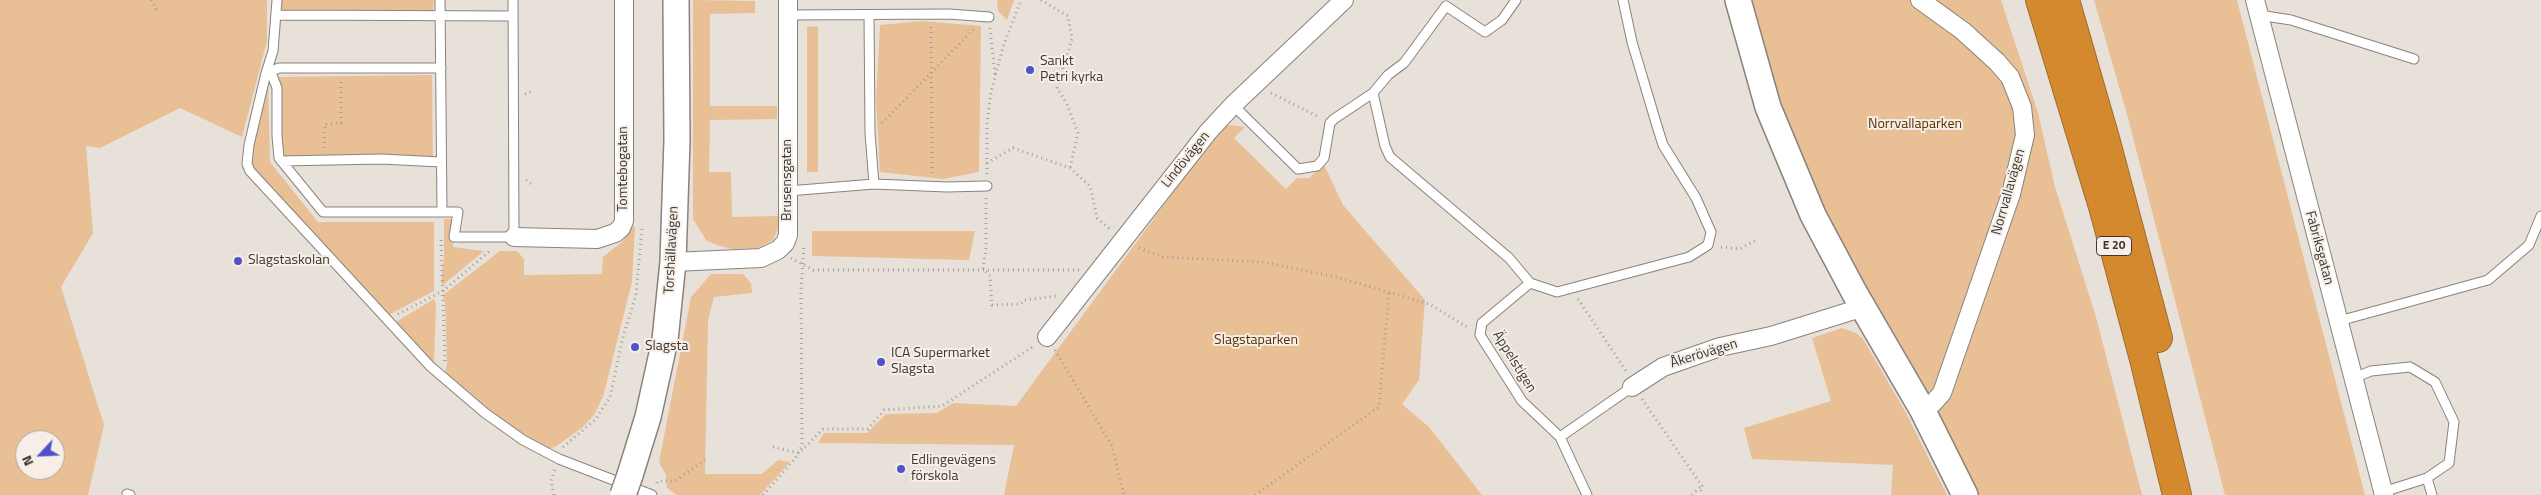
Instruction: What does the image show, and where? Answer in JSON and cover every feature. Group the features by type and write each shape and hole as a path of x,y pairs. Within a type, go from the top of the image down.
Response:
{"highway":[{"name":"E 20","path":"2040,0 2104,210 2144,359 2177,495"},
{"name":"E 20","path":"2065,0 2131,232 2195,495"}],"street":[{"name":"Tomtebogatan","path":"514,238 597,238 615,233 621,228 624,212 624,0"},
{"name":"Torshällavägen","path":"627,485 648,417 665,340 673,262 677,140 676,0"},
{"name":"Lindövägen","path":"1047,337 1191,152 1233,105 1344,0"},
{"path":"1738,0 1768,107 1791,166 1826,242 1922,409 1966,495"},
{"name":"Norrvallavägen","path":"1920,0 1963,31 1997,62 2010,77 2022,107 2025,135 2011,194 1942,392 1933,403 1922,409"},
{"name":"Brusensgatan","path":"778,250 785,243 788,235 788,8"},
{"name":"Fabriksgatan","path":"2257,8 2384,493"},
{"path":"673,262 761,258 778,250"},
{"name":"Åkerövägen","path":"1632,387 1671,364 1720,347 1771,336 1864,307"}],"lane":[{"path":"277,0 273,51 249,144 247,164 250,171 387,321 446,381 500,424 559,459 651,495"},
{"path":"440,0 442,212"},
{"path":"266,74 272,75 277,88 277,136 281,161 326,213 442,212 458,214 454,237 514,238 513,0"},
{"path":"1233,105 1298,169 1317,166 1324,158 1330,123 1373,93 1388,75 1404,63 1446,6 1485,32 1502,20 1516,0"},
{"path":"1373,93 1384,146 1390,157 1509,258 1530,283 1556,292 1689,257 1708,245 1711,232 1696,198 1663,145 1632,42 1624,0"},
{"path":"788,8 869,15 930,14 989,17"},
{"path":"2257,8 2414,58"},
{"path":"277,15 512,16"},
{"path":"869,15 870,133 874,184"},
{"path":"266,74 279,68 442,68"},
{"path":"281,161 380,159 441,162"},
{"path":"788,191 874,184 986,186"},
{"path":"2339,321 2488,280 2529,245 2541,216"},
{"name":"Äppelstigen","path":"1530,283 1482,323 1480,335 1522,401 1560,437 1587,495"},
{"path":"2354,378 2371,371 2410,367 2435,382 2454,422 2449,463 2427,478 2384,493"},
{"name":"Åkerövägen","path":"1560,437 1632,387"},
{"path":"2427,478 2432,495"}],"path":[{"path":"151,0 157,10"},
{"path":"983,269 986,247 988,109 995,76 1020,0"},
{"path":"1041,0 1068,16 1070,24 1072,39 1057,88 1067,104 1078,133 1070,168"},
{"path":"930,14 932,186"},
{"path":"870,133 892,114 980,22 989,17 995,76"},
{"path":"324,161 325,124 341,123 341,68"},
{"path":"1254,85 1330,123"},
{"path":"986,163 1013,148 1070,168 1090,186 1097,218 1106,227 1135,246 1162,258 1263,262 1336,277 1429,304 1480,335"},
{"path":"442,212 446,381"},
{"path":"387,321 443,291 488,252 514,238"},
{"path":"1708,245 1740,250 1756,240"},
{"path":"778,250 813,270 1079,270 1094,277"},
{"path":"799,453 803,437 801,291 803,266"},
{"path":"1255,495 1379,407 1389,292"},
{"path":"764,495 799,453 823,429 868,429 884,410 942,406 1047,337 1112,446 1124,495"},
{"path":"773,447 799,453"},
{"path":"554,495 551,481 559,459"},
{"path":"651,495 658,481 675,481 705,460"},
{"path":"1692,495 1702,486"}],"green space":[{"path":"0,0 267,0 267,41 242,137 180,108 100,148 86,146 93,233 61,287 104,425 88,495 0,495"},
{"path":"276,0 434,0 433,11 284,13 276,7"},
{"path":"693,0 755,1 755,13 710,14 710,106 777,106 777,119 710,120 709,172 731,172 732,217 778,216 778,229 773,240 759,248 732,249 716,245 706,240 693,219"},
{"path":"997,0 1014,0 1007,20 998,11"},
{"name":"Norrvallaparken","path":"1746,0 2001,0 2038,113 2055,187 2096,317 2142,495 1972,495 1867,298 1798,157"},
{"path":"2094,0 2237,0 2365,495 2225,495 2128,118"},
{"path":"922,21 981,26 979,172 943,179 880,172 876,99 880,25"},
{"path":"807,26 818,27 818,172 807,172"},
{"path":"432,75 433,161 280,163 279,77"},
{"path":"268,81 270,162 318,222 434,222 434,291 383,318 258,184 249,158"},
{"name":"Slagstaparken","path":"1226,126 1245,127 1234,138 1286,189 1297,178 1309,178 1324,165 1343,205 1425,300 1419,380 1402,404 1429,427 1482,495 1004,495 1014,445 818,443 824,433 867,433 886,414 937,413 953,403 1016,406 1188,172"},
{"path":"444,219 451,219 453,247 484,251 443,285 441,283 444,257"},
{"path":"630,227 635,227 632,282 603,397 594,415 583,427 555,447 545,449 495,418 452,382 445,373 447,364 445,303 443,295 500,251 517,251 524,259 524,275 602,274 603,257 623,241"},
{"path":"812,231 975,231 969,260 812,256"},
{"path":"711,274 743,274 751,283 752,293 714,297 708,320 705,474 762,474 778,460 790,462 760,495 677,495 667,488 666,475 659,462 691,297"},
{"path":"434,299 436,303 434,362 430,365 389,326"},
{"path":"1842,328 1856,333 1863,339 1906,413 1947,495 1891,495 1893,465 1752,459 1744,428 1831,401 1812,338"}],"place":[{"name":"Sankt Petri kyrka","path":"1030,70"},
{"name":"Slagstaskolan","path":"238,261"},
{"name":"Slagsta","path":"635,347"},
{"name":"ICA Supermarket Slagsta","path":"881,362"},
{"name":"Edlingevägens förskola","path":"901,469"}]}
